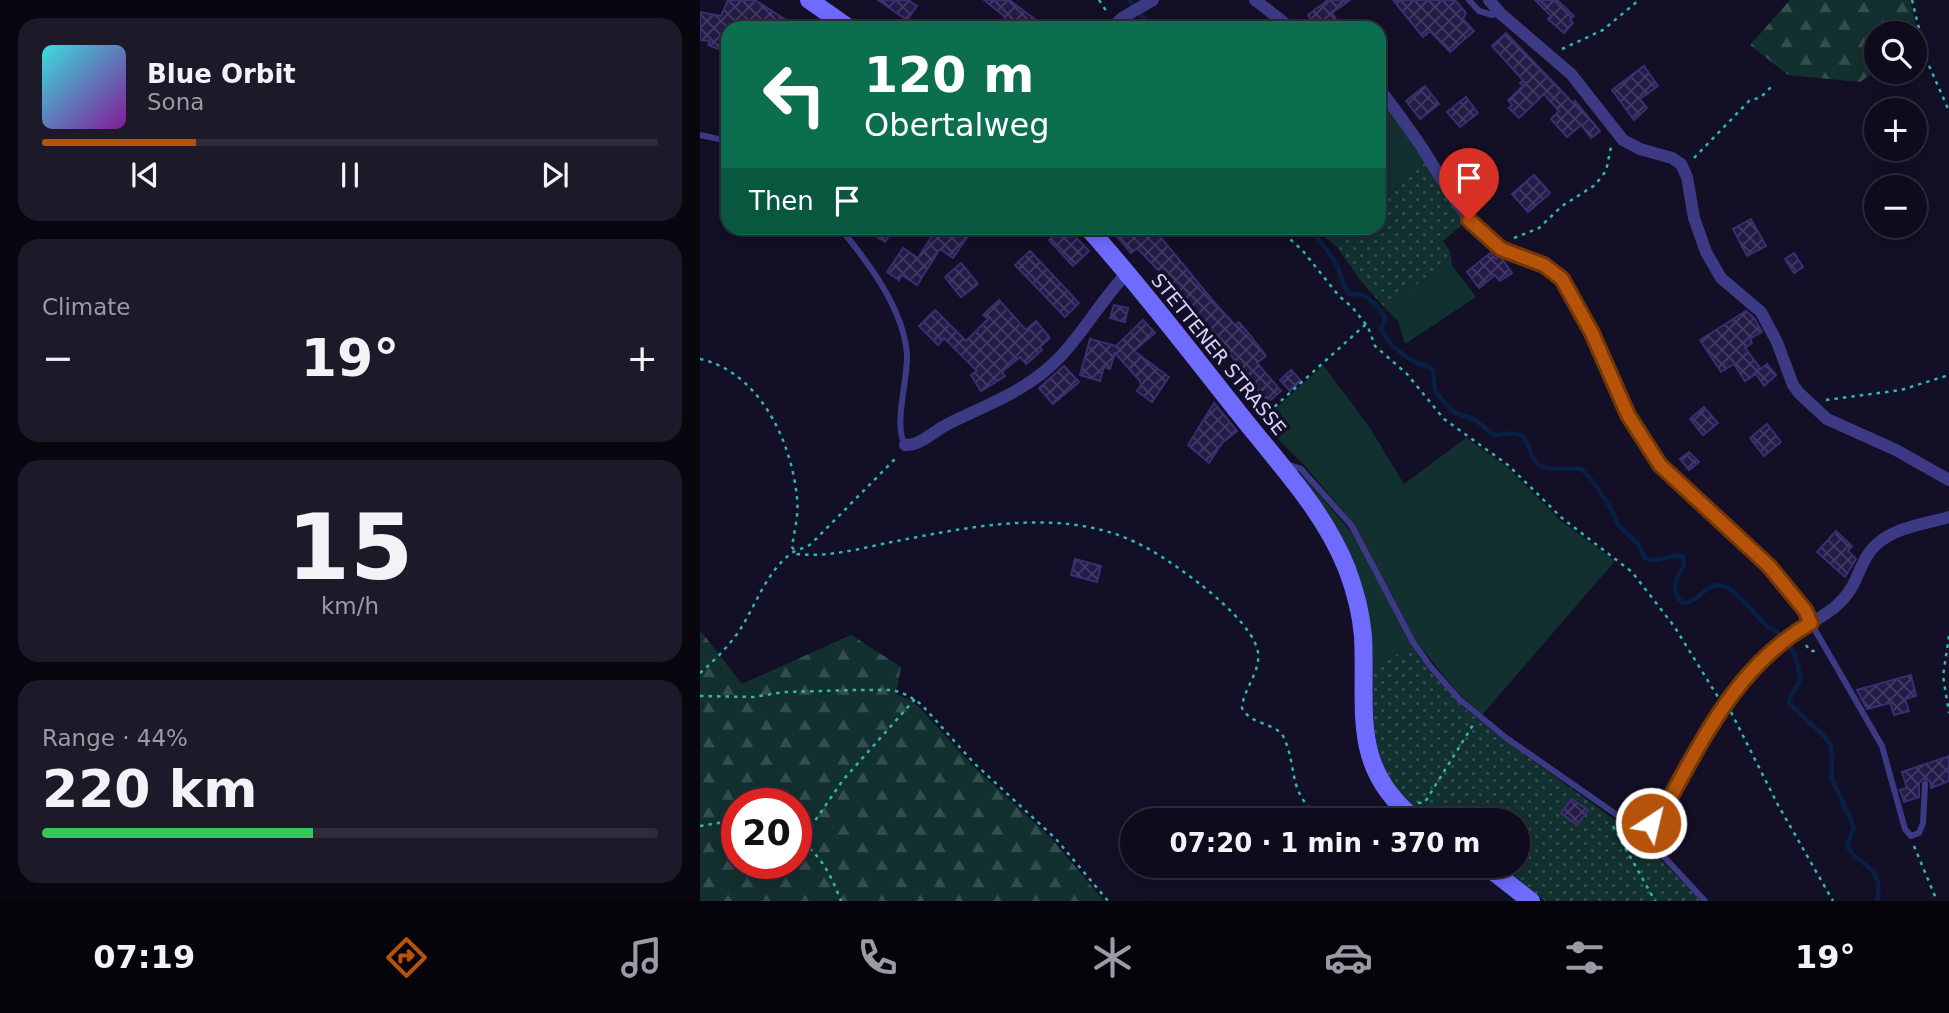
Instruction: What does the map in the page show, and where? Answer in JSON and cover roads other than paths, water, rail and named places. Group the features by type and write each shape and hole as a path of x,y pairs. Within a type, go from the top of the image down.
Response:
{"main road":[{"path":"820,3 841,21"},
{"name":"STETTENER STRASSE","path":"1094,235 1281,464 1319,517 1349,573 1360,616 1363,721 1367,749 1383,784 1405,808"},
{"path":"1501,878 1531,901"}],"street":[{"path":"1255,0 1282,21"},
{"path":"1489,0 1582,86 1615,130 1630,145 1672,158 1683,167 1696,226 1710,260 1725,281 1761,313 1781,349 1793,385 1806,400 1827,419 1896,450 1949,480"},
{"path":"1120,21 1150,2"},
{"path":"1386,97 1465,214 1485,237 1501,249 1549,268 1562,279 1592,333 1628,415 1660,465 1769,566 1805,610 1811,623 1843,600 1868,554 1881,541 1899,531 1949,517"},
{"path":"905,445 914,445 945,425 1004,398 1044,371 1064,352 1127,273"}],"lane":[{"path":"1469,0 1481,12 1493,15 1498,11"},
{"path":"700,135 721,140"},
{"path":"845,235 892,304 904,333 907,373 900,429 905,445"},
{"path":"1281,464 1299,467 1349,523 1418,650 1459,699 1600,805 1640,831 1705,901"},
{"path":"1640,831 1664,809 1723,704 1767,657 1797,631 1811,623 1882,746 1905,829 1911,836 1919,833 1923,827 1925,784"}],"waterway":[{"path":"1129,0 1146,21"},
{"path":"1313,235 1332,257 1349,294 1364,295 1378,307 1385,318 1381,330 1390,343 1411,360 1433,370 1435,390 1455,413 1474,419 1494,435 1510,433 1521,436 1538,464 1553,469 1582,469 1612,510 1618,525 1639,545 1645,558 1655,560 1683,557 1684,566 1676,580 1675,590 1683,603 1693,600 1712,586 1724,586 1781,636"},
{"path":"1790,645 1799,677 1789,703 1831,746 1832,779 1854,827 1847,846 1874,874 1877,880 1877,901"}]}
